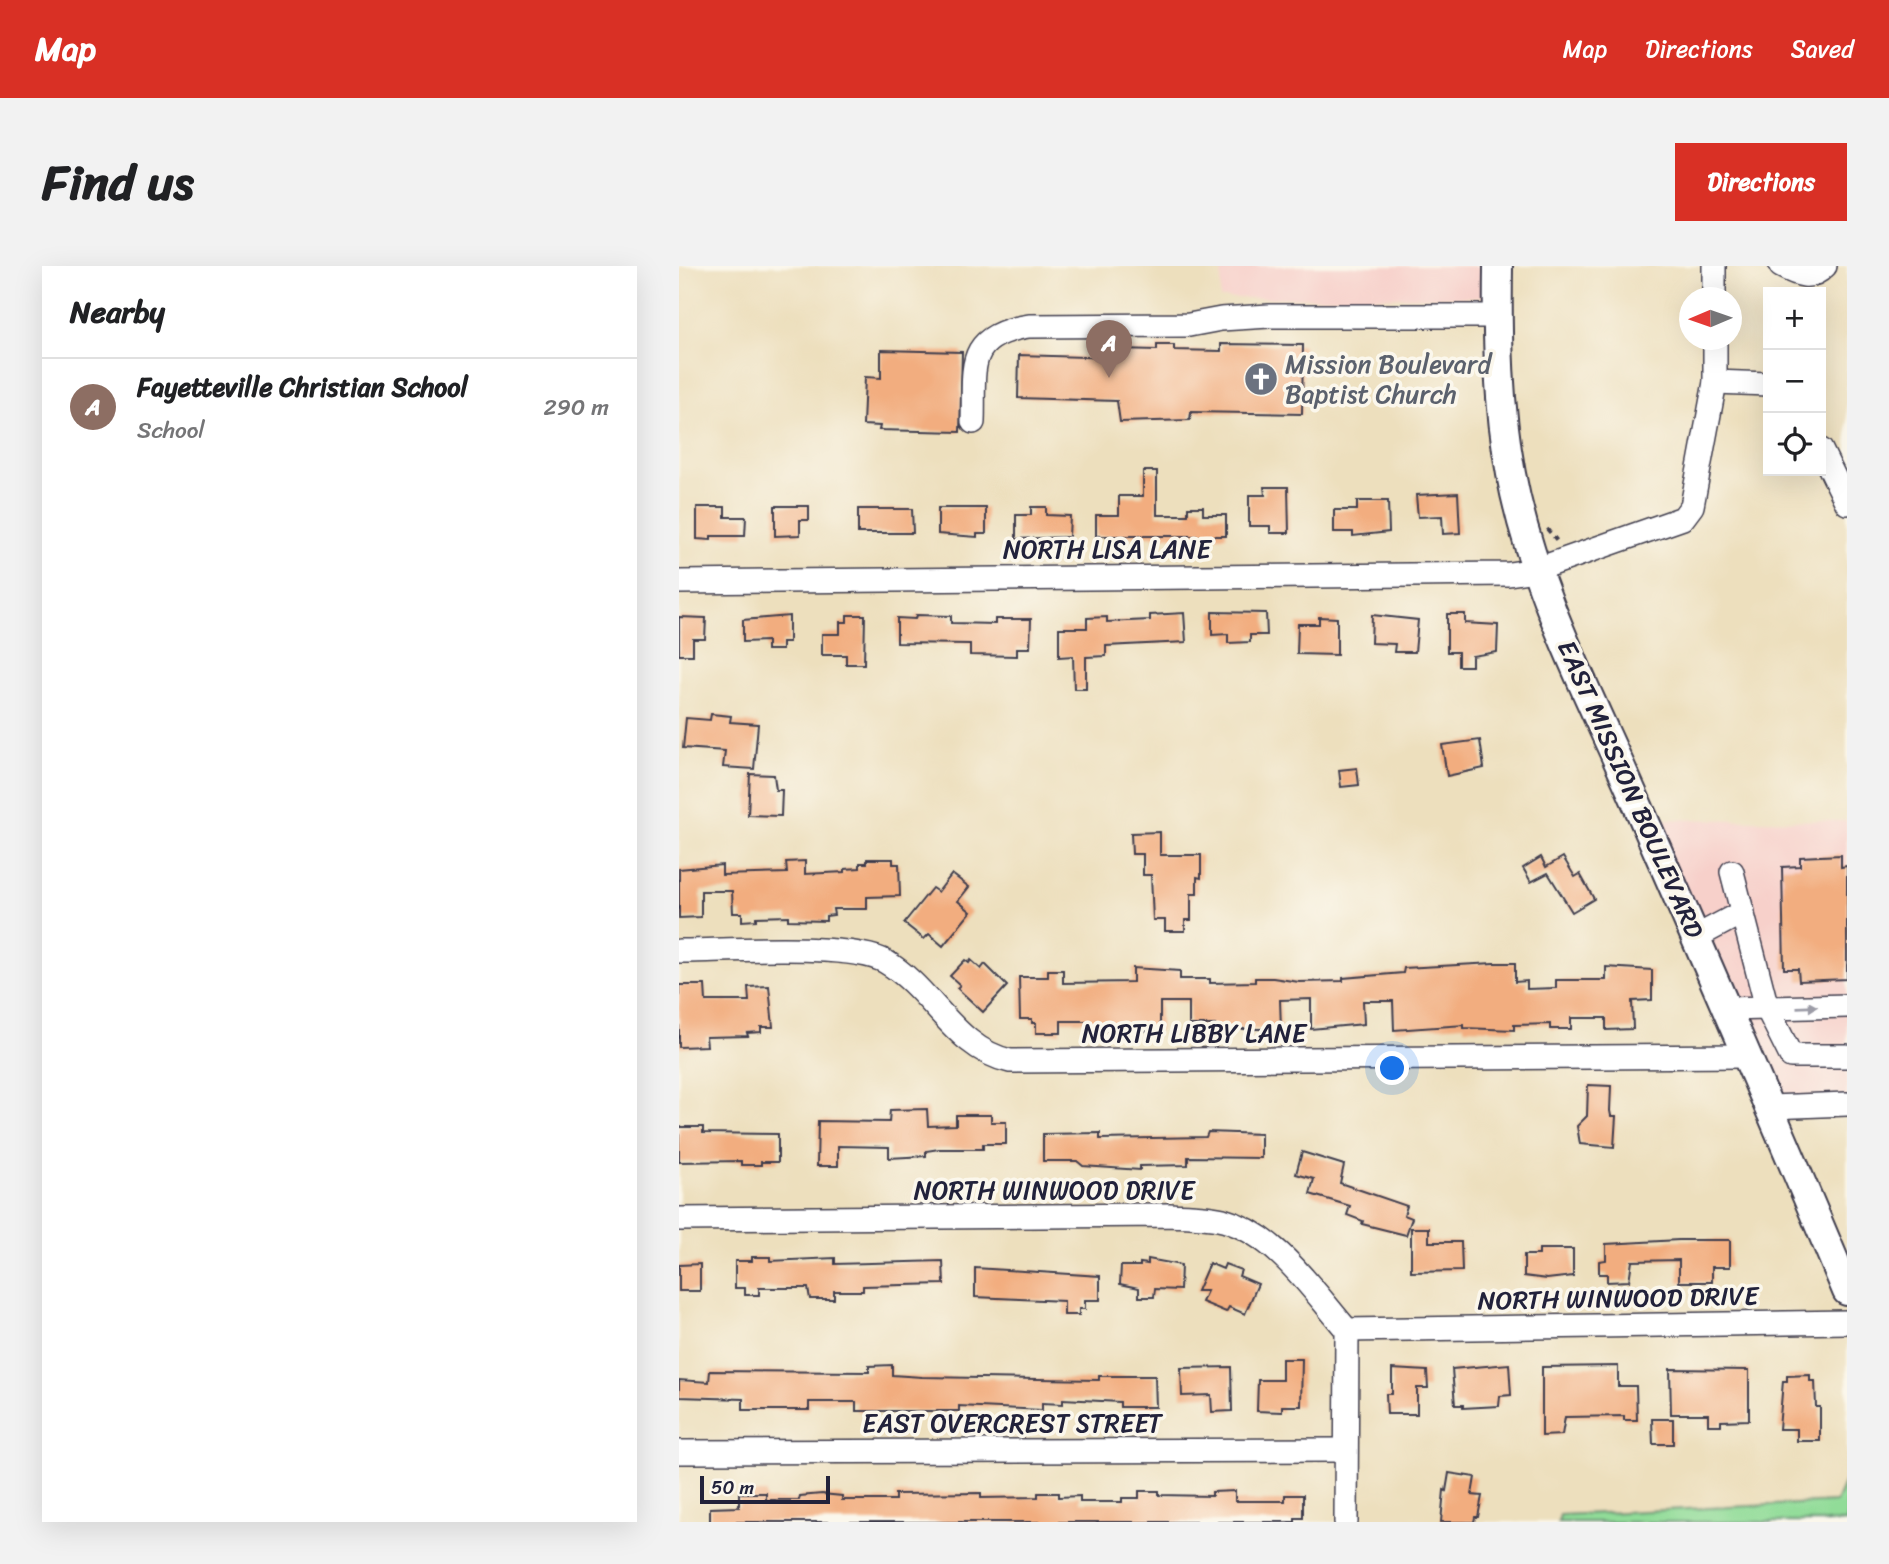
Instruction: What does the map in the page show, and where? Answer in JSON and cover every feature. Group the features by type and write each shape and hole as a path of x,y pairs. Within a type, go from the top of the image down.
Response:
{"main road":[{"name":"EAST MISSION BOULEVARD","path":"1497,266 1497,316 1505,433 1511,475 1535,570 1748,1056 1847,1291"}],"street":[{"path":"1714,266 1714,287"},
{"path":"1781,266 1808,276 1817,274 1825,266"},
{"path":"973,422 975,358 986,342 1009,329 1029,326 1189,325 1269,316 1497,316"},
{"name":"NORTH LISA LANE","path":"679,582 1509,574 1535,570 1683,518 1692,506 1715,382 1715,350"},
{"path":"1715,382 1763,384"},
{"path":"1826,460 1847,503"},
{"path":"1732,872 1767,1008 1791,1056 1847,1056"},
{"path":"1696,937 1743,912"},
{"name":"NORTH LIBBY LANE","path":"679,951 864,952 897,969 972,1044 991,1055 1010,1061 1748,1056"},
{"path":"1727,1009 1847,1006"},
{"path":"1770,1107 1847,1104"},
{"name":"NORTH WINWOOD DRIVE","path":"679,1219 1169,1215 1222,1220 1266,1242 1347,1330 1847,1322"},
{"path":"1346,1522 1347,1330"},
{"name":"EAST OVERCREST STREET","path":"679,1452 1345,1450"}],"path":[{"path":"1544,526 1555,536 1560,548"}],"shaded area":[{"path":"1222,266 1498,266 1497,297 1220,298"},
{"path":"1644,819 1847,821 1847,1104 1770,1107"}],"green space":[{"path":"1847,1477 1847,1522 1558,1522 1560,1515 1836,1502"}],"building":[{"path":"1221,344 1303,345 1302,414 1191,412 1190,420 1120,422 1117,401 1018,398 1019,355 1118,358 1119,349 1157,350 1157,345 1174,345 1174,350 1221,351"},
{"path":"881,350 962,352 960,432 879,430 880,426 863,425 865,377 881,378"},
{"path":"1143,471 1157,471 1157,515 1188,515 1188,507 1203,507 1203,515 1226,515 1226,536 1096,536 1096,515 1119,515 1119,496 1143,496"},
{"path":"1264,487 1288,487 1289,533 1270,533 1270,526 1249,526 1249,495 1265,495"},
{"path":"1458,493 1460,533 1443,534 1442,516 1418,517 1416,495"},
{"path":"1357,501 1388,501 1389,532 1353,536 1353,532 1334,532 1334,510 1357,510"},
{"path":"775,506 809,506 809,520 800,520 800,535 775,536"},
{"path":"697,507 725,507 725,517 746,517 745,536 711,536 711,540 697,539"},
{"path":"1031,507 1046,507 1046,515 1070,516 1069,537 1016,539 1016,515 1031,515"},
{"path":"938,508 986,508 986,534 977,534 977,537 938,534"},
{"path":"858,509 912,509 913,533 858,533"},
{"path":"1212,612 1266,613 1267,635 1250,635 1250,642 1228,643 1228,634 1212,635"},
{"path":"1184,613 1186,642 1106,646 1106,656 1086,657 1086,689 1074,689 1073,656 1059,657 1059,628 1087,628 1087,618 1107,617 1107,622 1150,620 1150,615"},
{"path":"1447,614 1465,614 1465,623 1498,625 1497,652 1472,656 1472,666 1458,666 1458,652 1447,652"},
{"path":"847,615 865,615 864,664 846,664 846,655 822,655 822,634 840,634 840,622 847,622"},
{"path":"916,615 951,616 951,623 995,624 995,619 1031,619 1030,648 1017,648 1017,656 970,655 970,644 897,643 897,618 915,619"},
{"path":"1372,615 1418,620 1415,652 1394,652 1395,644 1371,643"},
{"path":"789,616 789,642 782,642 782,650 767,650 767,641 743,642 743,620"},
{"path":"679,617 706,618 705,639 693,639 693,655 679,655"},
{"path":"1319,617 1337,618 1337,655 1297,654 1298,624 1319,624"},
{"path":"711,714 731,716 730,722 758,724 754,769 723,767 725,751 683,748 686,718 710,720"},
{"path":"1480,740 1484,768 1447,776 1442,745"},
{"path":"1357,768 1359,785 1341,787 1339,770"},
{"path":"750,774 774,775 776,790 782,790 781,816 748,815"},
{"path":"1160,832 1160,855 1201,855 1201,878 1197,877 1197,894 1191,894 1191,920 1185,920 1185,931 1165,931 1165,920 1153,920 1151,875 1143,875 1143,854 1132,854 1131,833"},
{"path":"1841,855 1841,867 1847,866 1847,979 1799,981 1798,969 1784,969 1782,867 1800,866 1800,857"},
{"path":"1541,857 1546,867 1563,857 1575,877 1580,874 1594,899 1572,912 1548,873 1531,882 1523,868"},
{"path":"867,859 893,859 893,864 899,864 900,896 867,897 867,909 833,909 834,915 826,916 826,921 788,920 788,916 756,917 756,920 742,921 742,913 733,913 732,891 701,891 701,917 679,918 679,869 722,865 722,875 787,873 786,862 805,861 805,874 845,872 845,869 860,868 860,863 867,863"},
{"path":"952,874 969,887 958,901 971,912 943,946 929,934 924,939 904,923 932,888 938,892"},
{"path":"965,960 969,963 971,960 981,969 985,964 1007,986 983,1012 957,988 960,985 950,976"},
{"path":"1515,963 1515,982 1527,981 1527,989 1556,988 1556,980 1606,980 1606,967 1652,970 1652,1000 1632,1001 1633,1029 1606,1030 1606,1018 1571,1018 1571,1029 1550,1029 1550,1024 1514,1025 1514,1030 1464,1028 1464,1025 1394,1030 1393,1001 1363,1001 1364,1024 1311,1029 1311,999 1280,1000 1281,1029 1215,1029 1215,1025 1189,1025 1189,1002 1160,1002 1160,1031 1094,1031 1090,1021 1061,1021 1061,1033 1036,1033 1036,1023 1032,1023 1032,1019 1020,1019 1019,977 1048,977 1048,970 1063,970 1063,983 1133,982 1133,968 1180,971 1180,979 1210,979 1210,983 1255,982 1255,978 1299,982 1343,981 1343,978 1403,973 1404,968"},
{"path":"679,985 705,985 706,1001 749,1001 748,987 769,986 773,1027 761,1027 761,1032 747,1033 748,1036 706,1037 707,1046 679,1047"},
{"path":"1588,1085 1611,1086 1610,1111 1611,1116 1616,1116 1614,1147 1580,1144 1577,1126 1587,1116"},
{"path":"927,1109 928,1126 956,1125 956,1115 991,1115 991,1122 1006,1122 1006,1144 983,1144 983,1149 939,1149 926,1151 926,1156 889,1158 889,1147 838,1146 838,1166 817,1166 818,1121 889,1122 890,1110"},
{"path":"679,1127 703,1127 703,1133 778,1134 778,1162 741,1165 741,1161 679,1162"},
{"path":"1208,1132 1261,1134 1261,1158 1188,1157 1188,1165 1140,1166 1140,1170 1083,1166 1077,1161 1043,1161 1043,1134 1100,1133 1100,1139 1206,1137"},
{"path":"1302,1152 1344,1165 1340,1183 1407,1206 1404,1215 1412,1218 1406,1235 1362,1224 1363,1221 1347,1215 1350,1206 1310,1194 1314,1179 1296,1174"},
{"path":"1411,1228 1429,1228 1429,1242 1461,1242 1462,1271 1411,1272"},
{"path":"1730,1240 1730,1267 1712,1267 1712,1282 1679,1282 1679,1260 1632,1261 1629,1281 1607,1282 1607,1274 1599,1274 1599,1261 1606,1260 1606,1244"},
{"path":"1539,1249 1573,1249 1573,1276 1547,1279 1524,1276 1524,1255 1539,1255"},
{"path":"752,1257 770,1257 770,1261 835,1258 835,1264 943,1261 944,1284 863,1286 863,1291 834,1291 834,1299 810,1299 808,1288 759,1288 759,1295 745,1295 745,1288 735,1288 735,1261 752,1261"},
{"path":"1148,1259 1181,1265 1180,1290 1155,1289 1154,1297 1139,1297 1139,1288 1120,1284 1121,1266 1148,1264"},
{"path":"1209,1263 1223,1269 1225,1264 1241,1270 1239,1276 1258,1284 1245,1314 1229,1307 1226,1312 1202,1302 1207,1291 1197,1291"},
{"path":"700,1264 700,1291 679,1291 679,1265"},
{"path":"975,1268 1100,1276 1100,1300 1085,1300 1085,1309 1079,1309 1079,1315 1064,1315 1064,1301 975,1297"},
{"path":"1282,1359 1302,1359 1301,1406 1282,1406 1282,1412 1257,1411 1258,1380 1282,1380"},
{"path":"1509,1364 1511,1395 1500,1396 1499,1406 1463,1408 1463,1405 1455,1405 1452,1369"},
{"path":"892,1365 892,1375 922,1377 1099,1380 1099,1376 1155,1376 1156,1407 1120,1407 1120,1402 1063,1399 1063,1404 1042,1403 1042,1410 959,1406 959,1411 856,1411 856,1402 809,1402 809,1410 743,1410 743,1399 679,1397 679,1380 709,1382 710,1371 869,1372 869,1366"},
{"path":"1618,1366 1618,1386 1636,1386 1637,1420 1624,1420 1624,1416 1565,1417 1562,1435 1542,1436 1542,1367"},
{"path":"1231,1367 1232,1411 1212,1412 1211,1395 1182,1396 1181,1368"},
{"path":"1392,1369 1427,1371 1428,1388 1417,1388 1417,1414 1387,1414 1386,1394 1392,1394"},
{"path":"1670,1369 1749,1370 1749,1420 1721,1421 1721,1425 1708,1425 1708,1414 1671,1414"},
{"path":"1810,1375 1810,1381 1815,1381 1816,1407 1820,1407 1820,1441 1797,1441 1797,1429 1779,1429 1783,1381 1787,1381 1787,1376"},
{"path":"1652,1419 1673,1419 1673,1444 1653,1444"},
{"path":"1449,1473 1475,1477 1472,1495 1482,1496 1478,1517 1475,1517 1474,1522 1441,1522 1444,1490 1446,1491"},
{"path":"1139,1491 1159,1491 1159,1495 1212,1496 1212,1492 1235,1491 1235,1501 1285,1501 1285,1495 1303,1495 1303,1518 1295,1518 1295,1522 710,1522 710,1508 739,1507 739,1493 766,1493 766,1500 799,1500 800,1496 822,1494 842,1496 842,1500 895,1500 895,1494 981,1493 981,1498 1038,1497 1038,1493 1059,1493 1059,1497 1080,1496 1080,1502 1122,1502 1122,1498 1139,1498"}],"place":[{"name":"Fayetteville Christian School","path":"1109,378"},
{"name":"Mission Boulevard Baptist Church","path":"1261,379"}]}
